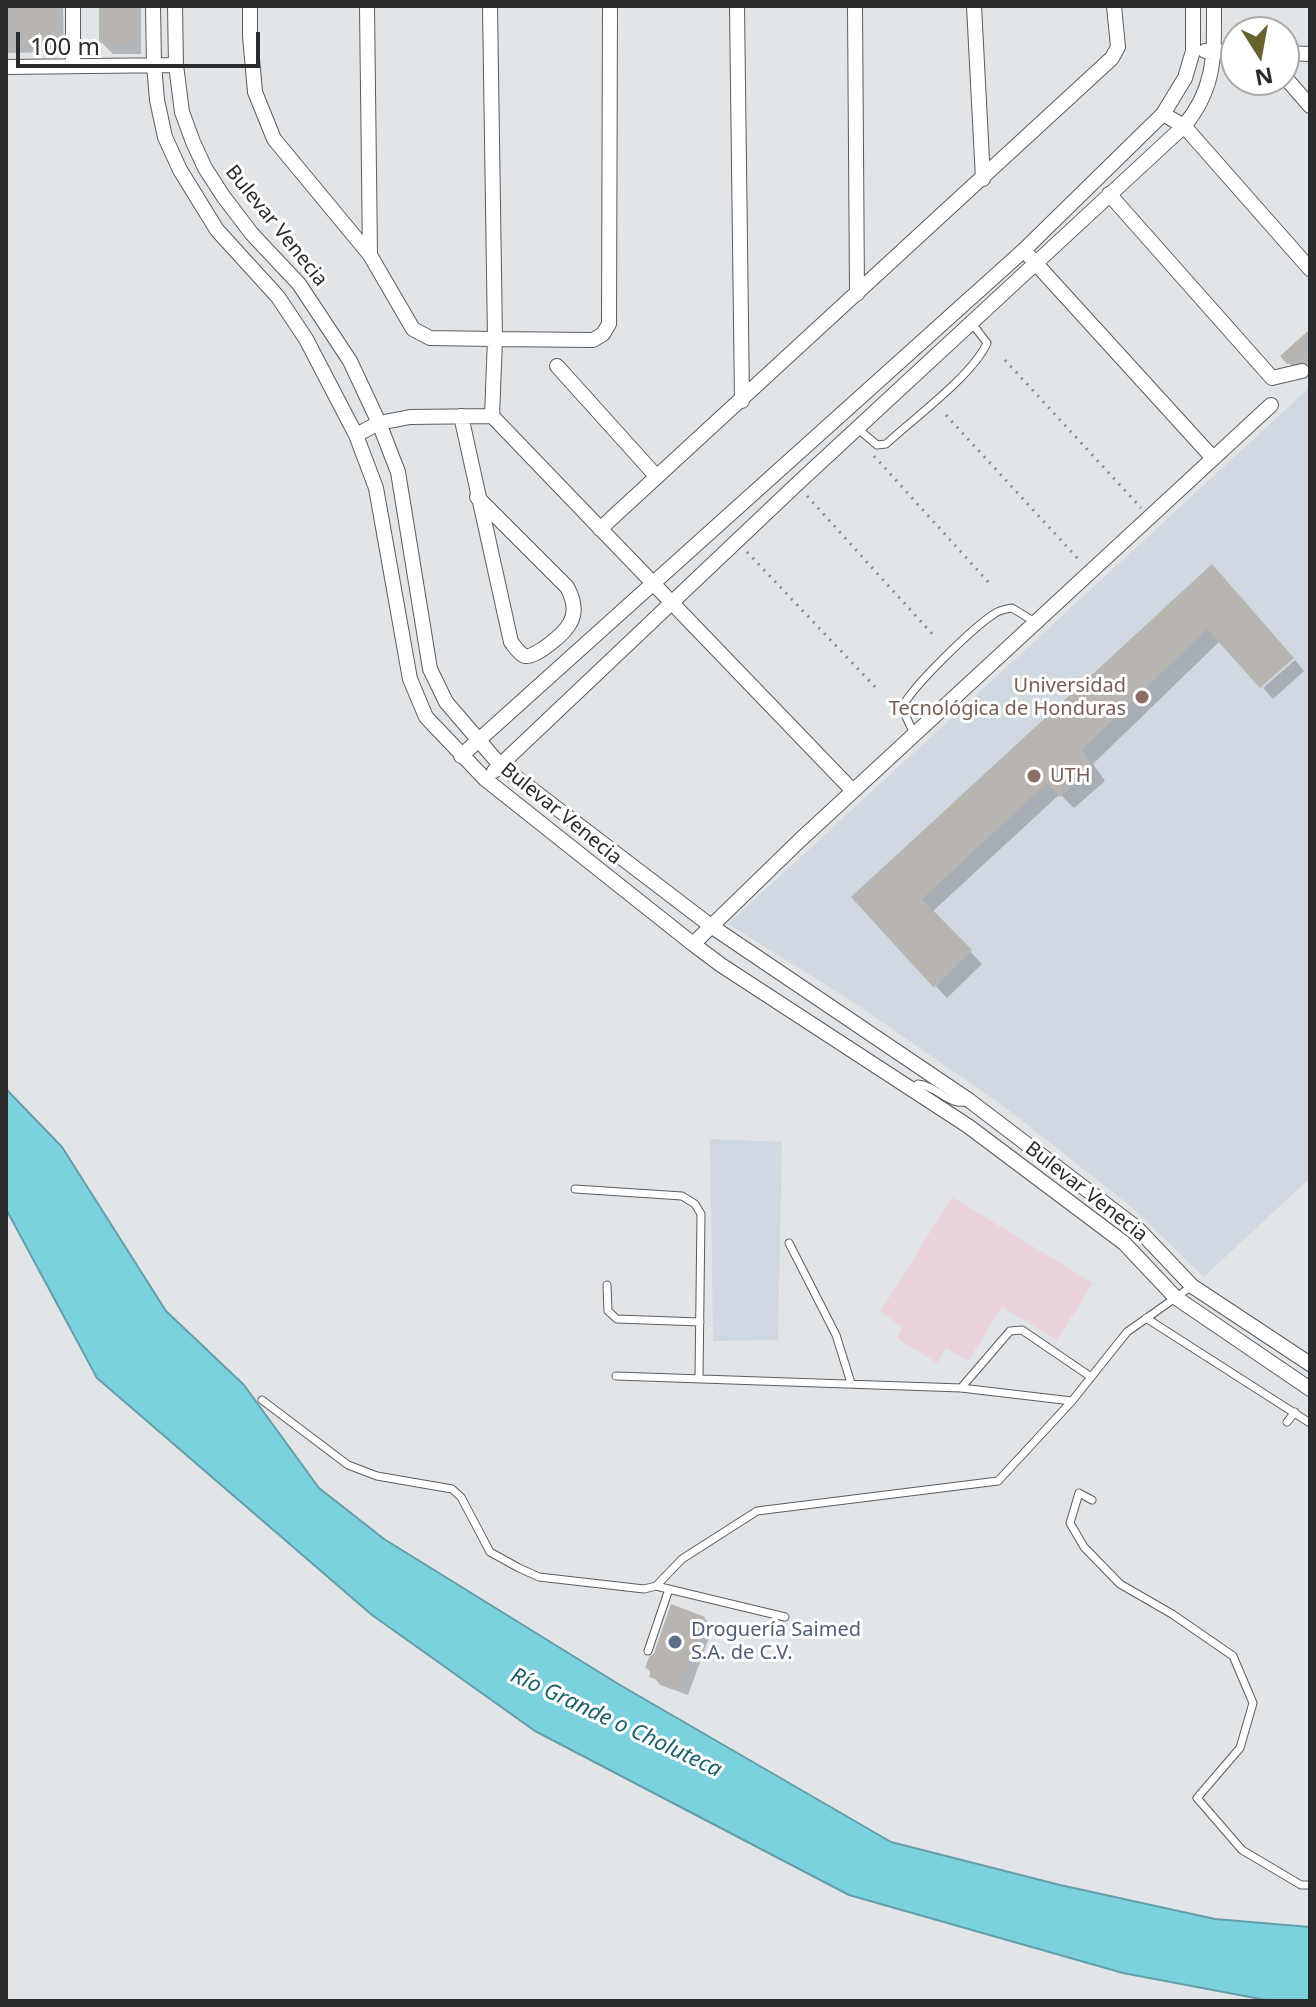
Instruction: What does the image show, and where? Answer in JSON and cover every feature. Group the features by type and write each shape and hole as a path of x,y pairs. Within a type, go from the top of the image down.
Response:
{"street":[{"path":"73,6 73,66"},
{"name":"Bulevar Venecia","path":"153,6 157,100 165,137 180,170 217,230 278,297 306,339 356,435 376,488 410,679 426,717 485,779 693,944 968,1126 1124,1243 1175,1297 1310,1389"},
{"name":"Bulevar Venecia","path":"175,6 176,65 182,112 205,168 252,234 299,284 335,336 379,423 398,472 430,669 446,702 478,741 500,765 711,926 970,1101 1137,1228 1192,1286 1310,1364"},
{"path":"250,6 255,92 274,139 370,255 413,329 430,338 593,340 603,334 609,324 610,6"},
{"path":"367,6 370,255"},
{"path":"490,6 495,339 492,416 853,791"},
{"path":"737,6 742,401"},
{"path":"855,6 857,294"},
{"path":"974,6 983,179"},
{"path":"600,529 1112,58 1118,47 1114,6"},
{"path":"461,756 651,582 1024,250 1163,114 1185,78 1193,51 1193,6"},
{"path":"485,779 797,484 1184,126 1199,109 1208,89 1214,52 1214,6"},
{"path":"1193,51 1220,52"},
{"path":"6,67 176,65"},
{"path":"1163,114 1184,126 1310,269"},
{"path":"1109,194 1272,378 1302,371"},
{"path":"1024,250 1212,457"},
{"path":"557,366 657,477"},
{"path":"693,944 914,734 1271,405"},
{"path":"461,416 477,497 511,642 526,656 537,655 570,624 573,598 567,587 477,497"},
{"path":"356,435 379,423 410,417 492,416"}],"lane":[{"path":"855,430 877,445 886,444 955,381 982,355 987,343 971,322"},
{"path":"914,734 902,708 908,694 938,665 996,612 1012,608 1035,622"},
{"path":"913,1088 918,1084 927,1085 952,1102 960,1104 970,1101"},
{"path":"575,1189 682,1196 695,1204 701,1214 699,1377"},
{"path":"789,1243 836,1335 851,1383"},
{"path":"607,1285 608,1311 617,1319 700,1322"},
{"path":"656,1586 682,1559 757,1511 998,1481 1072,1401 1127,1332 1192,1286"},
{"path":"1146,1318 1310,1423"},
{"path":"961,1388 1010,1331 1022,1330 1091,1377"},
{"path":"616,1376 961,1388 1072,1401"},
{"path":"262,1400 348,1465 377,1476 452,1489 461,1497 490,1552 539,1577 644,1589 656,1586 785,1617"},
{"path":"1287,1422 1295,1412"},
{"path":"1092,1500 1079,1493 1070,1523 1084,1547 1120,1584 1172,1614 1233,1656 1253,1703 1240,1748 1197,1798 1242,1850 1301,1885 1310,1885"},
{"path":"648,1651 669,1589"}],"path":[{"path":"1005,360 1148,517"},
{"path":"946,415 1090,571"},
{"path":"855,430 991,585"},
{"path":"797,484 935,637"},
{"path":"736,541 878,690"}],"shaded area":[{"name":"Universidad Tecnológica de Honduras","path":"1310,387 1310,1178 1204,1277 1129,1205 1002,1105 847,998 728,924"},
{"path":"710,1139 782,1142 778,1340 713,1341"},
{"path":"952,1197 1093,1283 1057,1340 1002,1307 968,1361 946,1348 937,1363 897,1338 903,1327 880,1312"}],"water":[{"name":"Río Grande o Choluteca","path":"6,1089 62,1147 166,1311 244,1385 319,1488 384,1539 620,1685 891,1842 1060,1885 1215,1919 1310,1927 1310,2001 1271,2001 1123,1973 849,1895 535,1731 372,1615 97,1378 6,1209"}],"building":[{"path":"6,6 52,6 53,41 6,42"},
{"path":"99,6 130,6 130,43 99,43"},
{"path":"1310,329 1310,353 1301,361 1287,364 1280,356"},
{"name":"UTH","path":"1212,564 1294,658 1260,688 1207,629 1082,750 1094,768 1060,797 1047,783 922,899 972,950 934,988 851,897"},
{"name":"Droguería Saimed S.A. de C.V.","path":"671,1604 705,1617 679,1688 649,1677 651,1670 645,1668 654,1653"}],"place":[{"name":"Universidad Tecnológica de Honduras","path":"1142,697"},
{"name":"UTH","path":"1034,776"},
{"name":"Droguería Saimed S.A. de C.V.","path":"675,1642"}]}
